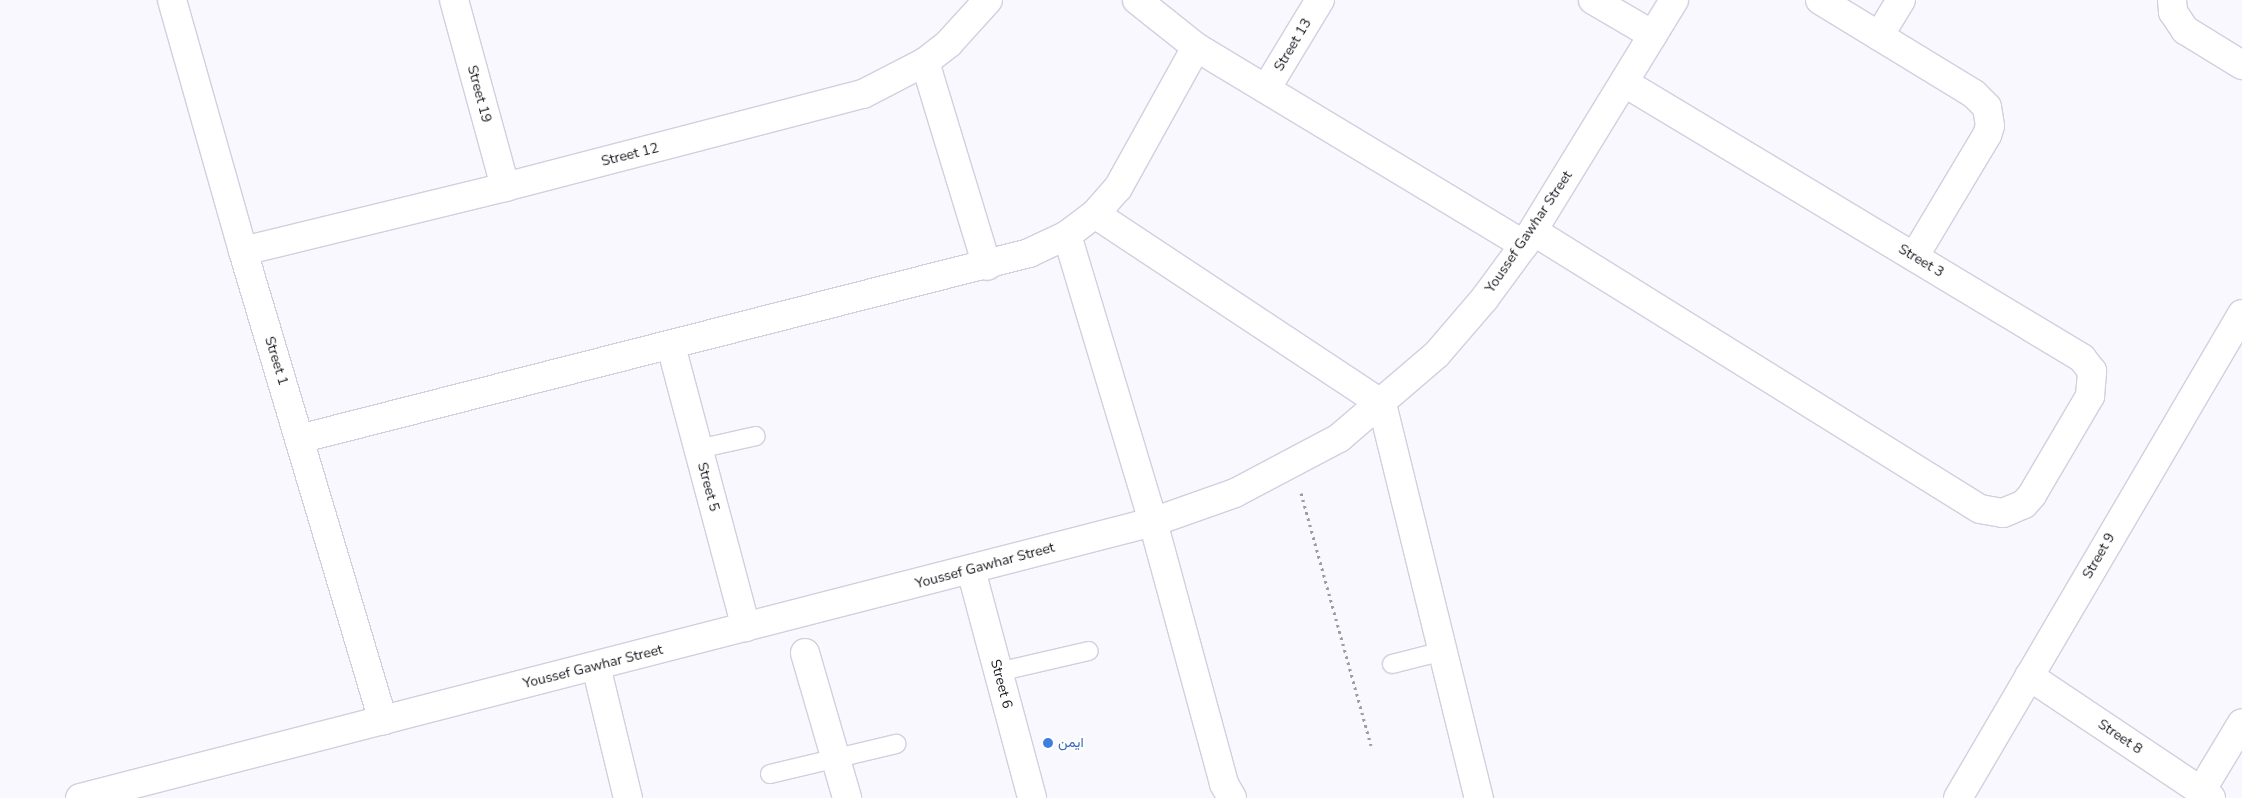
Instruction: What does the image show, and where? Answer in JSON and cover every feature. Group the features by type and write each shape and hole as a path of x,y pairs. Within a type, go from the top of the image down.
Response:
{"street":[{"name":"Street 1","path":"172,0 243,251 383,720"},
{"name":"Street 19","path":"454,0 504,187"},
{"name":"Street 12","path":"243,251 504,187 863,94 925,62 949,43 988,0"},
{"path":"1137,0 1196,47 1266,89 1529,238"},
{"name":"Street 13","path":"1266,89 1320,0"},
{"path":"1593,0 1653,35"},
{"name":"Youssef Gawhar Street","path":"80,798 1153,522 1235,493 1293,464 1340,438 1382,404 1437,354 1485,298 1529,238 1674,0"},
{"path":"1820,0 1974,94 1987,107 1990,116 1987,135 1914,257"},
{"path":"1879,36 1901,0"},
{"path":"2172,0 2173,12 2186,30 2242,65"},
{"path":"299,439 987,266 1029,253 1067,235 1095,214 1118,188 1196,47"},
{"path":"925,62 987,266"},
{"name":"Street 3","path":"1529,238 1980,509 2003,513 2024,504 2032,495 2090,396 2092,371 2082,358 1625,83"},
{"path":"1095,214 1382,404 1479,798"},
{"path":"1067,235 1153,522 1224,784 1232,798"},
{"name":"Street 9","path":"1958,798 2242,314"},
{"name":"Street 5","path":"671,346 746,627"},
{"name":"Street 6","path":"971,570 1032,798"},
{"path":"805,653 847,798"},
{"path":"596,666 628,798"},
{"name":"Street 8","path":"2029,676 2206,795"},
{"path":"2206,795 2242,723"}],"lane":[{"path":"698,449 756,436"},
{"path":"998,672 1089,651"},
{"path":"1392,664 1443,651"},
{"path":"770,774 896,744"}],"path":[{"path":"1293,464 1371,745"}],"place":[{"name":"ايمن","path":"1048,743"}]}
